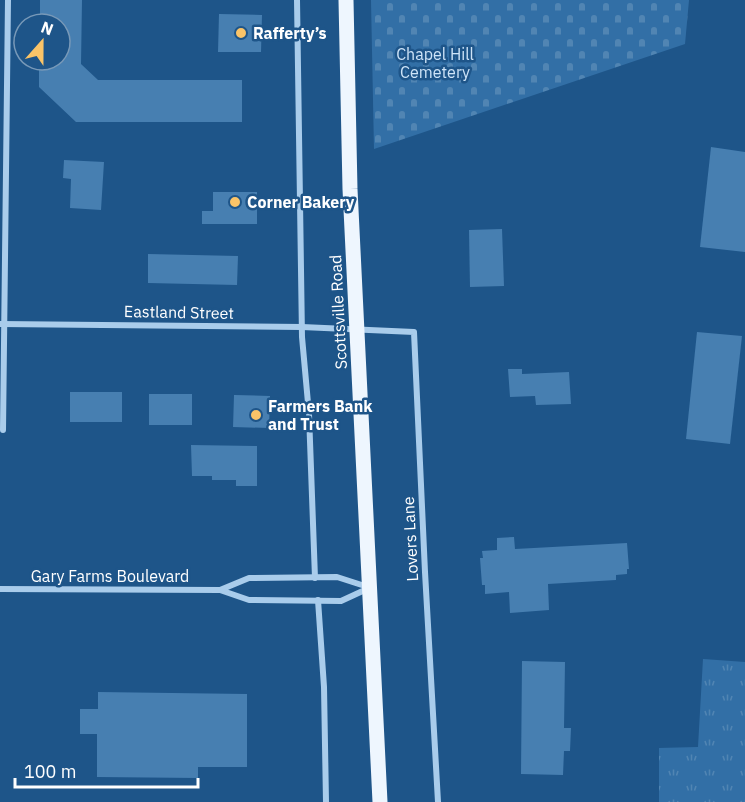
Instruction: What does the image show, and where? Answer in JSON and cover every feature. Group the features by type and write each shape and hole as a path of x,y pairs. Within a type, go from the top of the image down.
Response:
{"main road":[{"name":"Scottsville Road","path":"346,0 349,156 380,802"}],"street":[{"path":"3,430 2,324 8,0"},
{"path":"297,0 302,327 309,414 315,578"},
{"name":"Eastland Street","path":"2,324 357,328"},
{"name":"Lovers Lane","path":"357,328 414,332 438,802"},
{"name":"Gary Farms Boulevard","path":"220,590 249,578 338,577 371,587"},
{"name":"Gary Farms Boulevard","path":"0,589 220,590 249,600 341,601 371,587"},
{"path":"318,600 324,698 326,802"}],"green space":[{"name":"Chapel Hill Cemetery","path":"371,0 689,0 685,44 374,149"},
{"path":"703,659 745,662 745,802 659,802 659,748 698,747"}],"building":[{"path":"40,0 82,0 81,64 98,80 242,80 242,122 76,122 39,87 39,72 72,72 72,12 40,12"},
{"path":"219,14 262,15 261,52 218,52"},
{"path":"711,147 745,152 745,252 700,247"},
{"path":"64,160 104,162 101,210 70,208 71,179 63,178"},
{"name":"Corner Bakery","path":"213,192 257,192 257,224 202,224 202,211 213,211"},
{"path":"502,229 504,286 470,287 469,230"},
{"path":"148,254 238,256 237,285 148,283"},
{"path":"697,332 742,336 730,444 686,439"},
{"path":"508,369 522,369 522,374 569,372 571,404 536,405 535,396 510,397"},
{"path":"70,392 122,392 122,422 70,422"},
{"path":"149,394 192,394 192,425 149,425"},
{"path":"234,395 270,396 269,428 233,427"},
{"path":"191,445 257,446 257,486 236,486 236,480 212,480 212,476 192,476"},
{"path":"514,537 515,549 627,543 629,569 627,569 627,574 616,575 616,580 548,584 549,610 510,613 509,592 485,594 480,558 483,558 482,551 497,550 497,538"},
{"path":"522,661 565,662 564,728 571,728 570,751 564,751 563,775 521,774"},
{"path":"98,692 247,694 247,767 198,767 198,778 97,777 97,734 80,734 80,709 98,709"}],"place":[{"name":"Rafferty’s","path":"241,33"},
{"name":"Corner Bakery","path":"235,202"},
{"name":"Farmers Bank and Trust","path":"256,415"}]}
